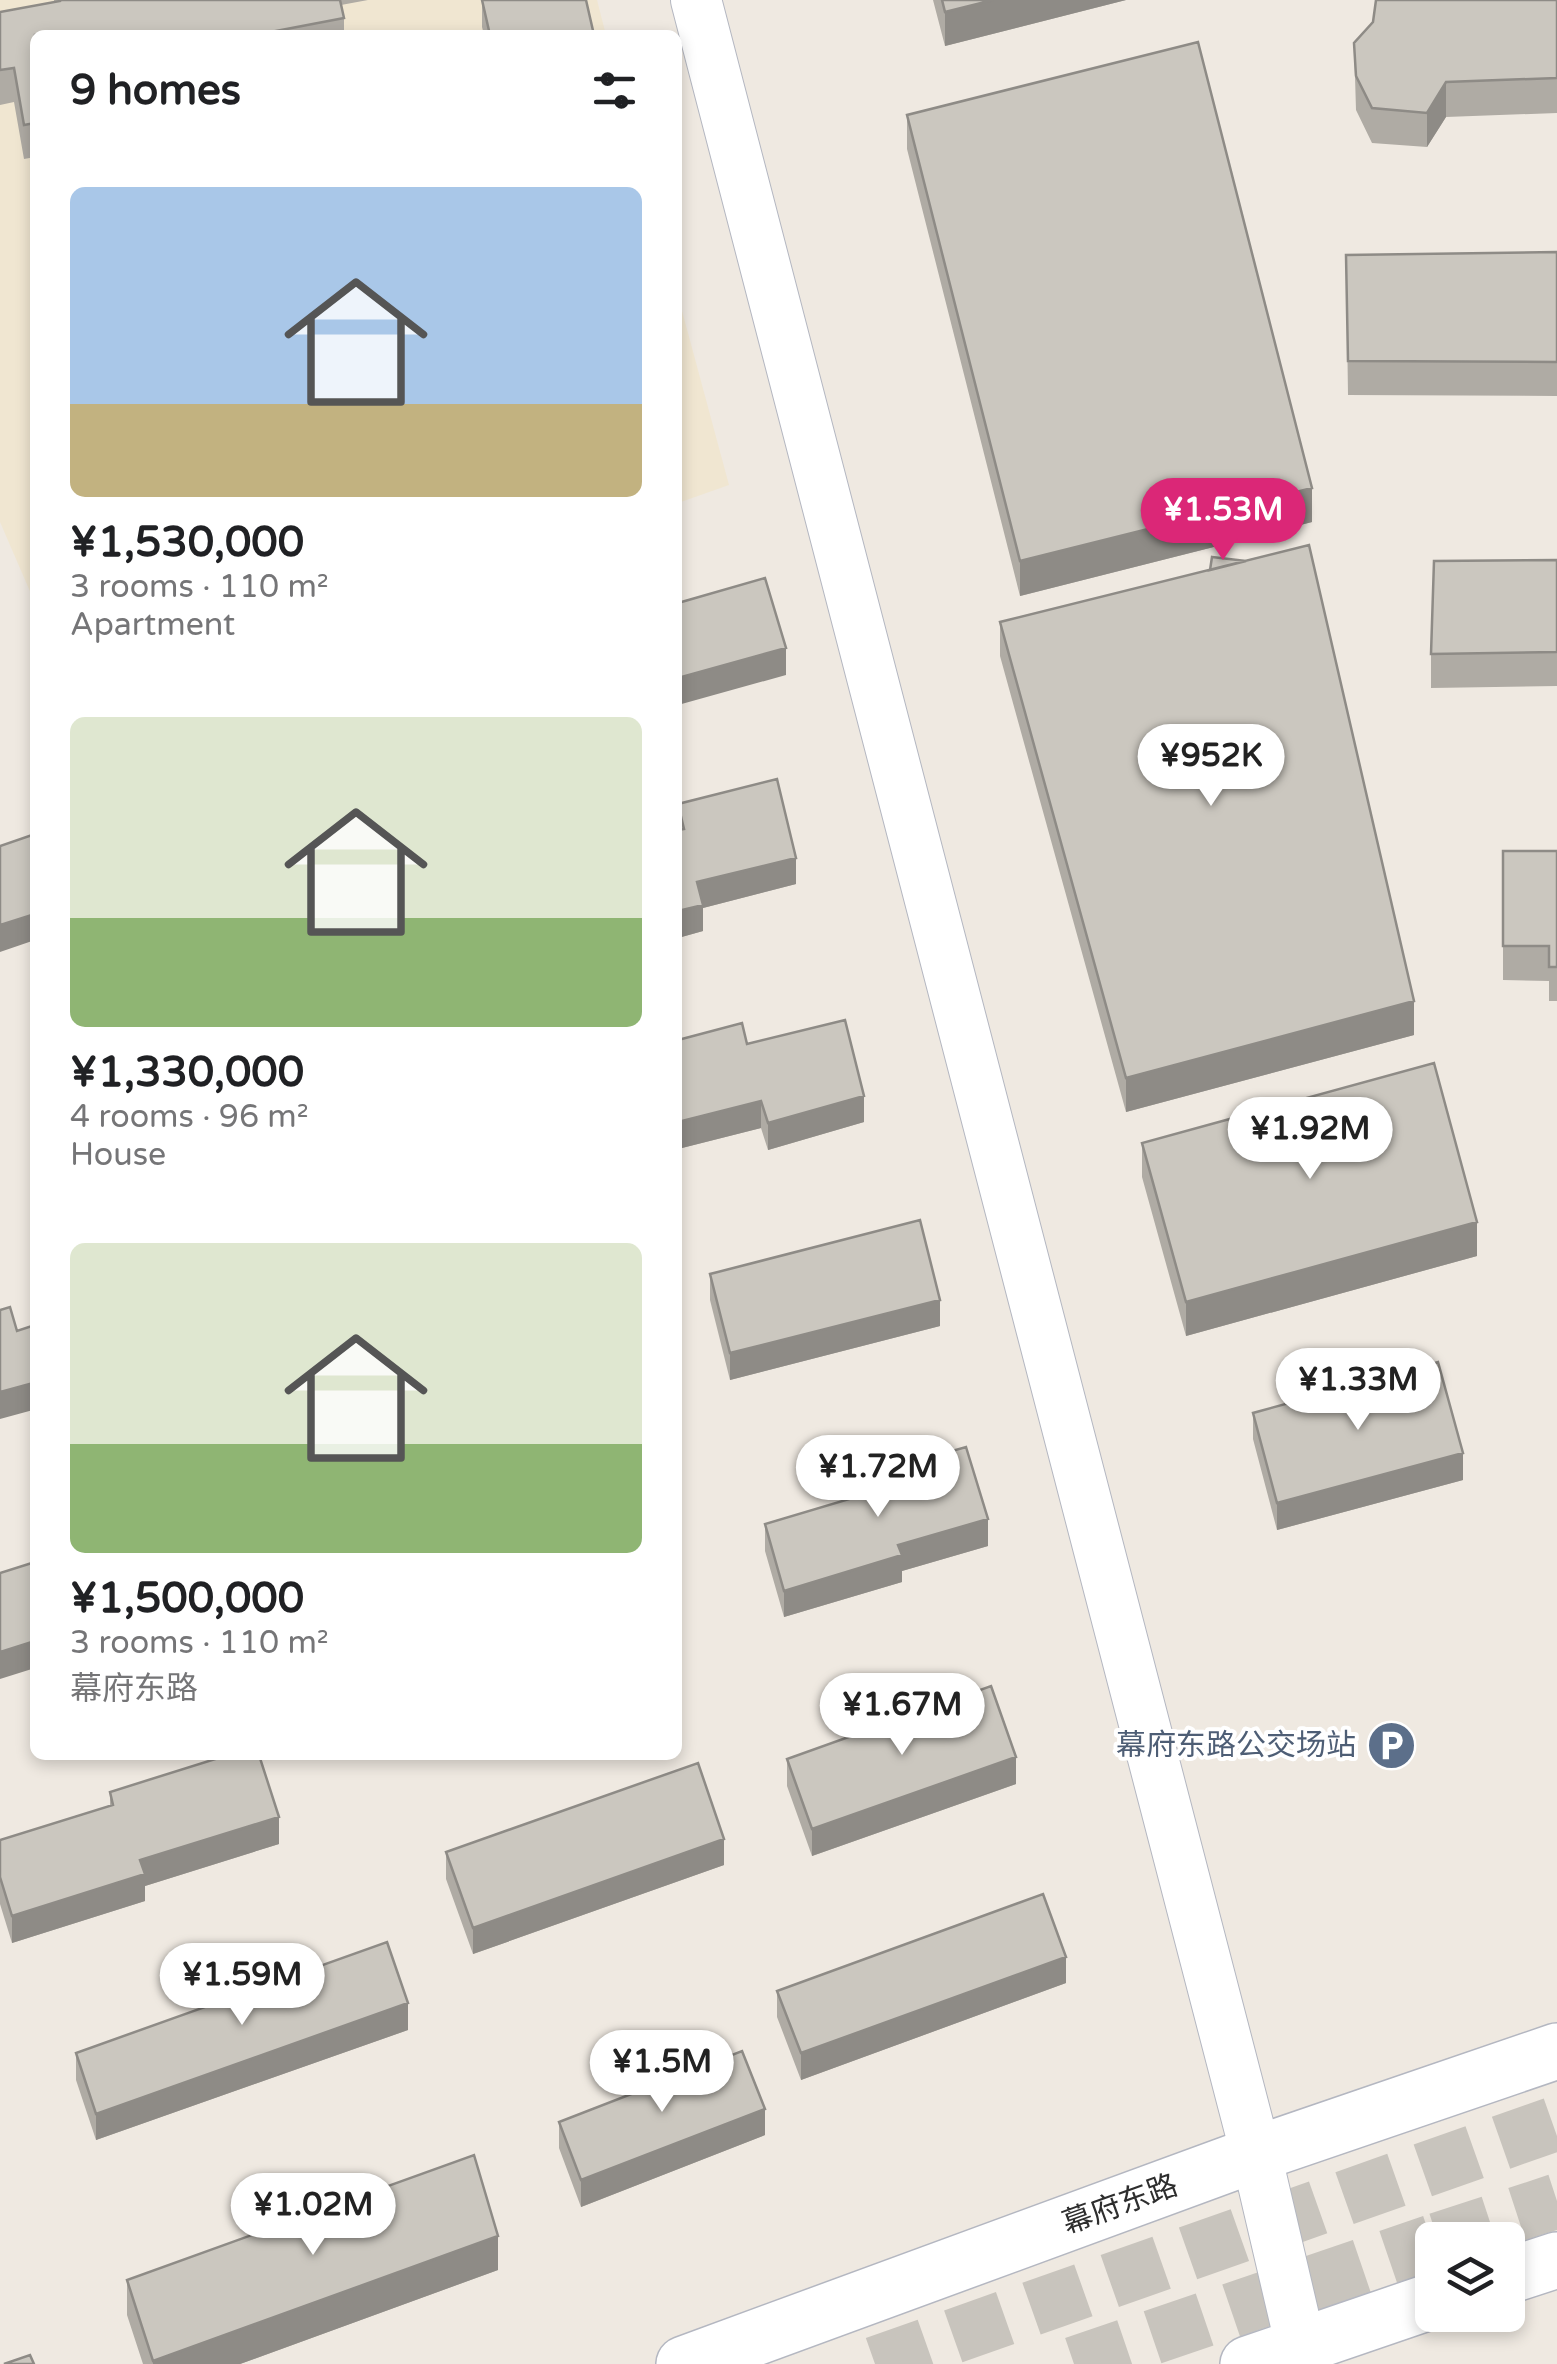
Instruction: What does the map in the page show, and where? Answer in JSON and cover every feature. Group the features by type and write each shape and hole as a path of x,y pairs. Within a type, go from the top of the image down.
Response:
{"main road":[{"name":"幕府东路","path":"684,2364 1256,2154 1557,2051"},
{"path":"1525,2270 1557,2260"},
{"path":"1248,2364 1304,2354 1415,2308"}],"street":[{"path":"696,0 1256,2154 1304,2354"}],"shaded area":[{"path":"0,0 597,0 605,30 30,30 30,591 0,522"},
{"path":"682,311 729,485 682,502"}],"building":[{"path":"340,0 344,18 281,30 30,30 30,124 24,125 14,68 0,70 0,12 60,1"},
{"path":"482,0 586,0 593,30 489,30"},
{"path":"942,0 993,0 945,12"},
{"path":"1376,0 1557,0 1557,78 1446,82 1427,113 1372,108 1356,76 1354,43 1373,22"},
{"path":"1198,42 1312,488 1020,561 907,115"},
{"path":"1557,252 1557,362 1348,361 1346,255"},
{"path":"1309,545 1414,1001 1126,1078 1000,622"},
{"path":"1212,557 1246,561 1210,570"},
{"path":"1557,560 1557,652 1431,654 1434,561"},
{"path":"765,578 786,648 682,677 682,602"},
{"path":"777,779 796,858 697,882 703,905 682,910 682,803"},
{"path":"30,836 30,916 0,925 0,846"},
{"path":"1503,851 1557,851 1557,967 1549,967 1549,946 1503,946"},
{"path":"845,1020 864,1096 768,1123 761,1101 682,1121 682,1039 742,1023 747,1044"},
{"path":"1434,1063 1477,1222 1186,1302 1142,1143"},
{"path":"920,1220 940,1300 730,1353 710,1274"},
{"path":"10,1307 17,1331 30,1327 30,1384 0,1392 0,1310"},
{"path":"1438,1362 1463,1453 1277,1503 1253,1413"},
{"path":"966,1447 988,1519 898,1545 902,1555 784,1591 765,1524 883,1489 878,1472"},
{"path":"30,1564 30,1643 0,1652 0,1573"},
{"path":"991,1686 1016,1757 812,1829 787,1759"},
{"path":"212,1760 261,1760 279,1817 140,1860 145,1874 12,1916 0,1877 0,1840 113,1805 110,1792"},
{"path":"698,1763 724,1839 473,1928 446,1852"},
{"path":"1043,1894 1066,1957 801,2053 777,1991"},
{"path":"387,1942 408,2003 96,2114 76,2053"},
{"path":"742,2051 765,2109 581,2180 559,2122"},
{"path":"474,2155 498,2236 153,2361 127,2280"},
{"path":"30,2355 34,2364 4,2364"}],"tunnel":[{"path":"875,2364 1557,2123"},
{"path":"1493,2222 1557,2201"},
{"path":"1074,2364 1415,2248"}],"place":[{"name":"幕府东路公交场站","path":"1391,1745"}]}
